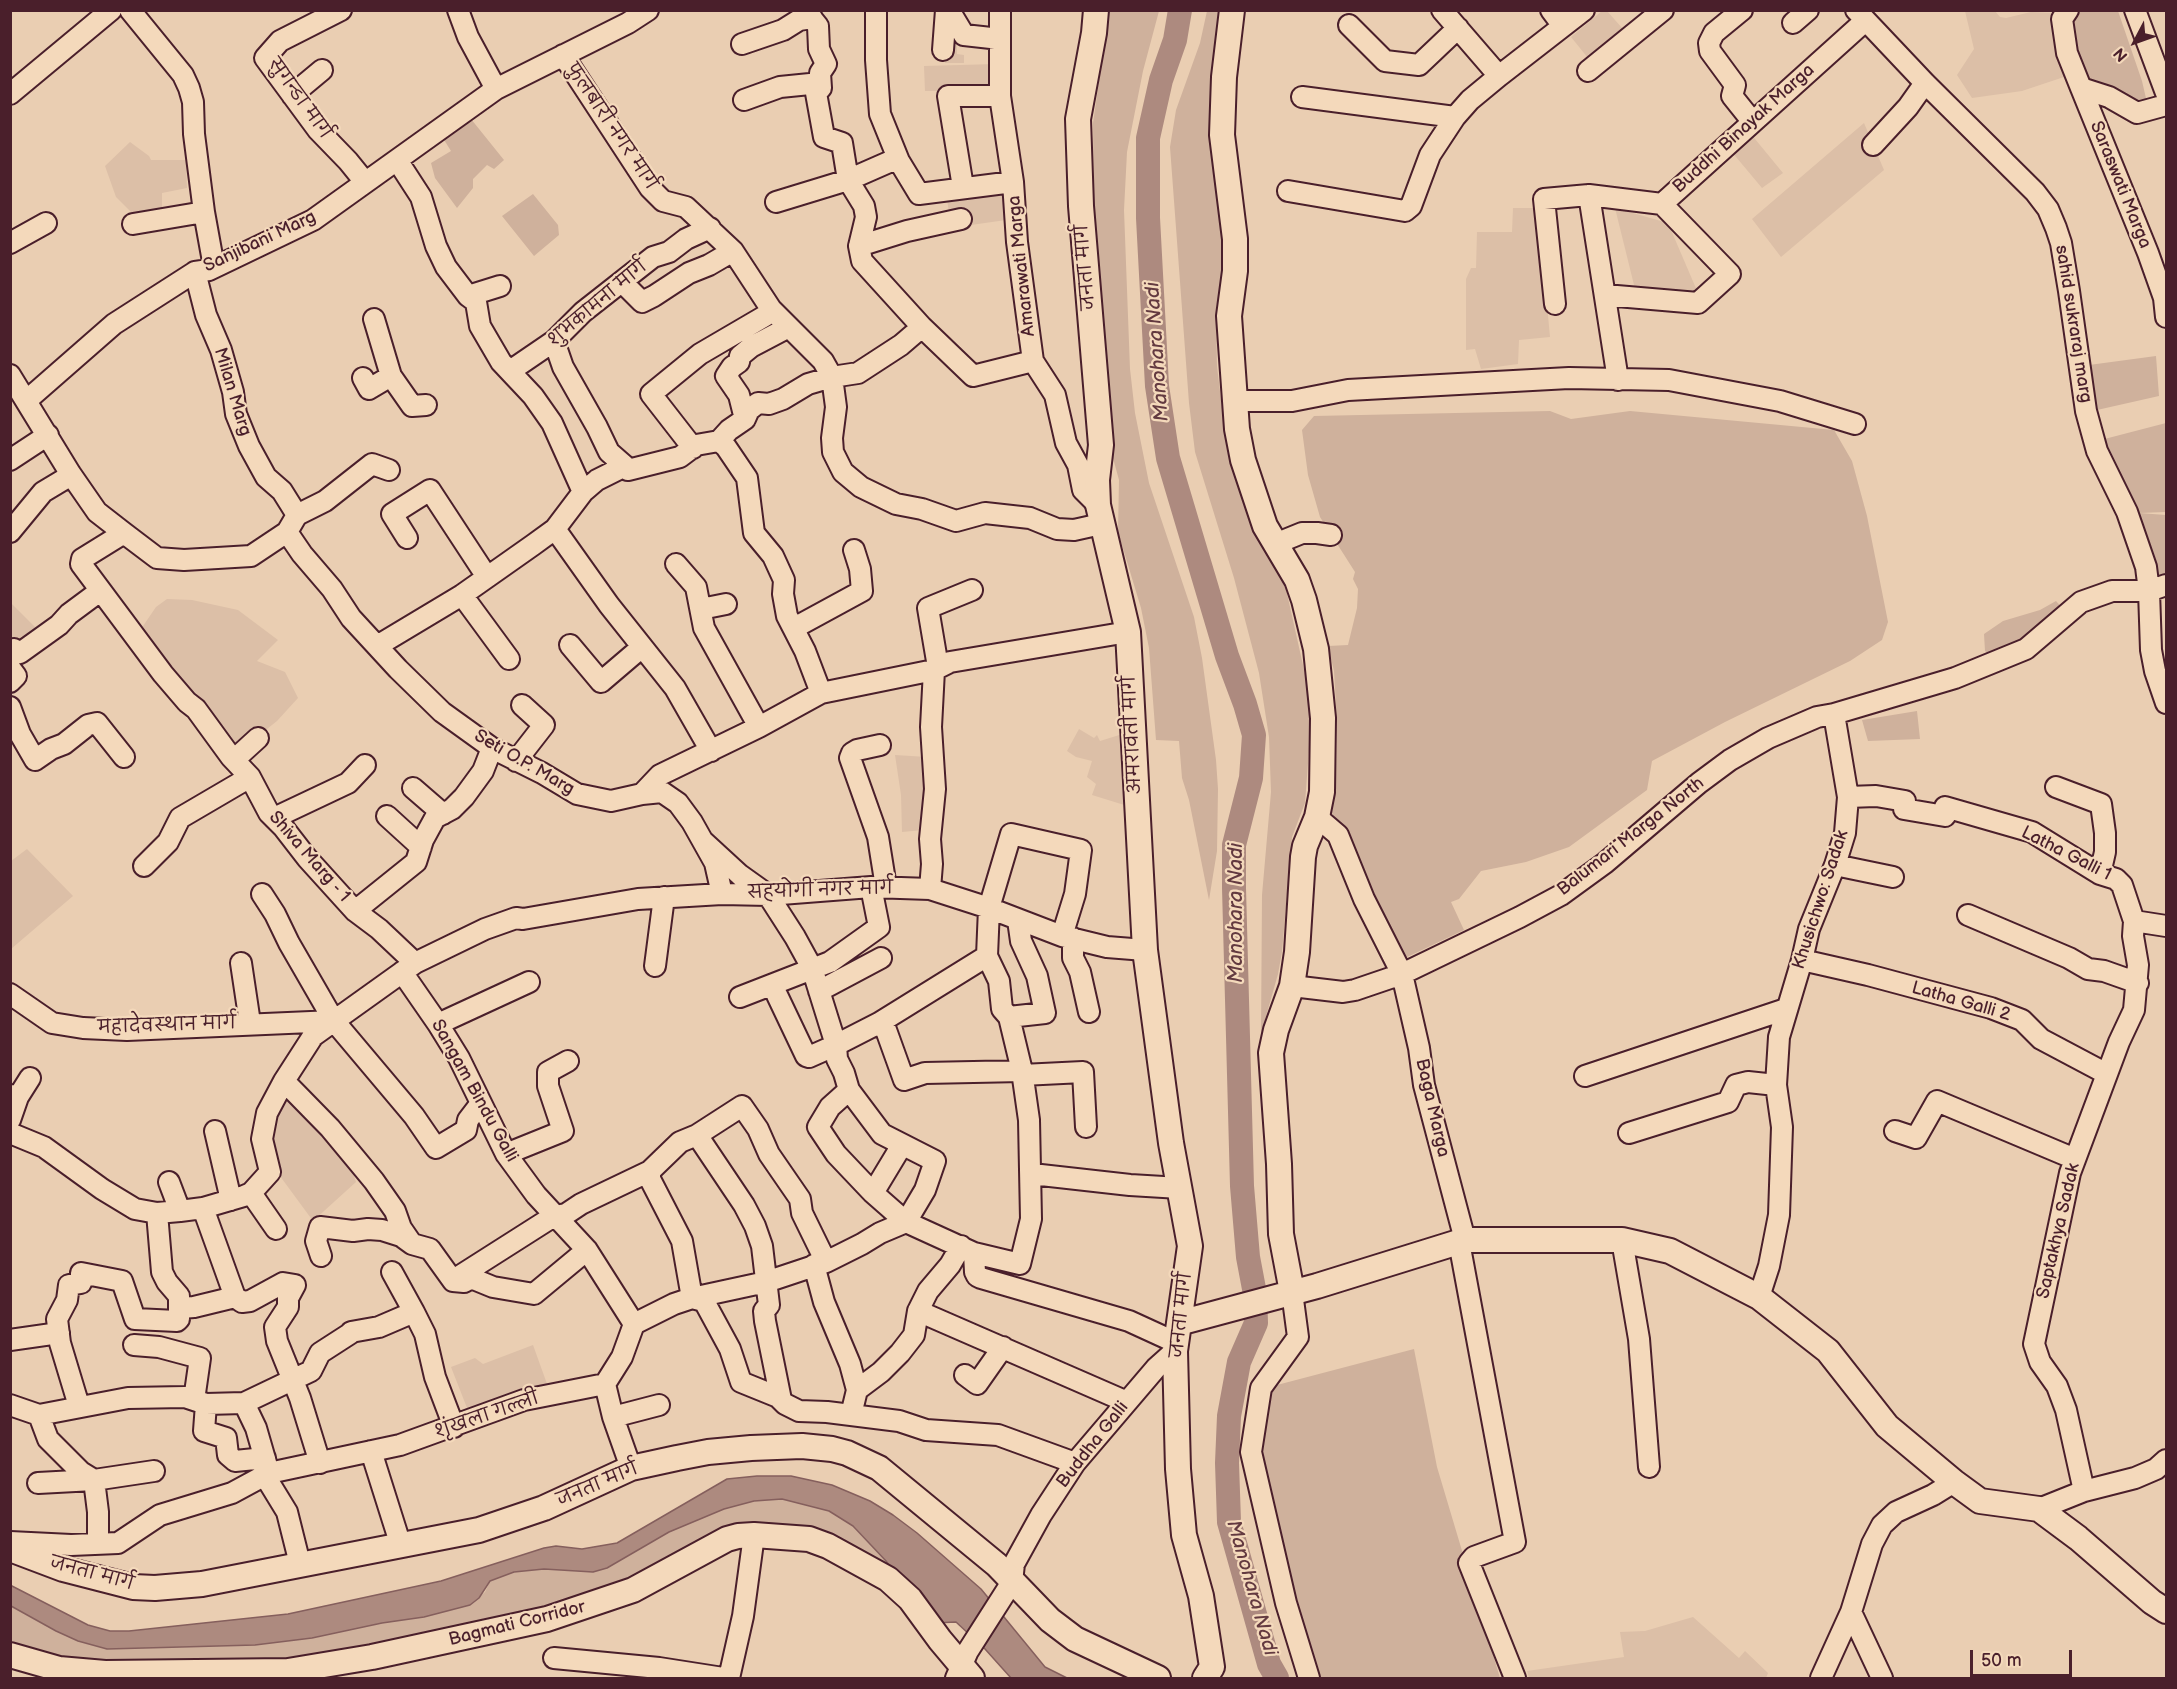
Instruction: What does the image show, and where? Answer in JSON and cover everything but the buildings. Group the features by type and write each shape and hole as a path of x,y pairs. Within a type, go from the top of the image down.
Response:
{"main road":[{"name":"जनता मार्ग","path":"1096,10 1078,119 1082,217 1101,445 1097,480 1100,514"},
{"path":"1232,10 1224,77 1222,135 1235,239 1235,271 1229,316 1234,401 1243,460 1265,526 1297,580 1304,600 1317,658 1323,718 1322,792 1317,817 1303,857 1297,952 1292,986 1276,1030 1271,1053 1279,1164 1281,1234 1289,1293"},
{"name":"अमरावती मार्ग","path":"1100,514 1128,632 1145,950"},
{"name":"जनता मार्ग","path":"1145,950 1171,1143 1190,1246 1181,1334 1178,1469 1184,1535 1201,1596 1212,1667 1205,1678"},
{"path":"1181,1334 1289,1293 1462,1241 1622,1240 1670,1251 1759,1297 1828,1351 1887,1426 1980,1501 2039,1509 2078,1538 2152,1602 2166,1611"},
{"name":"जनता मार्ग","path":"10,1549 63,1569 133,1587 155,1588 202,1584 479,1530 518,1519 631,1468 708,1452 802,1446 832,1449 847,1453 879,1468 997,1565 1008,1590 1075,1639 1158,1678"},
{"name":"Bagmati Corridor","path":"10,1655 60,1675 288,1671 372,1657 504,1629 573,1611 633,1590 727,1539 754,1535 809,1539 828,1545 888,1579 910,1599 964,1668"}],"street":[{"path":"10,94 111,10"},
{"name":"Milan Marg","path":"130,10 183,75 189,88 193,102 194,134 213,263 202,271 206,315 221,350 240,425 266,477 282,491 297,515"},
{"name":"सुगन्डा मार्ग","path":"341,10 280,41 265,58 318,130 365,182"},
{"path":"458,10 468,37 496,89"},
{"name":"फुलबारी नगर मार्ग","path":"648,10 628,23 562,55 650,188 663,201 686,207 711,228 733,251 771,309 823,361 832,377"},
{"path":"876,10 876,60 880,114 899,161 919,194 1013,182"},
{"path":"947,10 964,35 1000,39"},
{"path":"943,50 947,10"},
{"name":"Amarawati Marga","path":"1000,10 1000,96 1013,182 1017,242 1033,361 1055,395 1066,443 1078,465 1083,490 1100,514"},
{"path":"1442,10 1499,76"},
{"path":"1288,191 1404,211 1411,206 1430,155 1455,117 1470,100 1499,76 1557,18 1584,10"},
{"path":"1588,70 1663,10"},
{"path":"1742,10 1714,33 1709,43 1710,51 1736,85 1732,96 1752,121"},
{"name":"Saraswati Marga","path":"2068,10 2062,19 2067,53 2155,273 2164,298 2166,316"},
{"path":"2135,10 2166,93"},
{"path":"742,44 783,30 809,14 818,26 819,49 826,64 820,73 821,88 816,93 824,137 842,143 848,180 864,206 866,217 859,246 862,261 922,327 973,376 1033,361"},
{"name":"Buddhi Binayak Marga","path":"1605,295 1698,303 1730,274 1662,204 1861,16"},
{"name":"sahid sukraraj marg","path":"1861,16 2035,192 2048,209 2061,243 2086,411 2097,451 2127,512 2146,567 2158,588 2151,650 2155,671 2166,703"},
{"path":"1349,25 1385,61 1419,65 1458,28"},
{"name":"Sanjibani Marg","path":"26,400 114,324 202,271 313,220 496,89 562,55"},
{"path":"292,94 322,70"},
{"path":"744,100 780,87 820,83"},
{"path":"1873,145 1908,107 1925,83"},
{"name":"Saraswati Marga","path":"2081,88 2109,97 2136,113 2166,105"},
{"path":"963,187 948,96 1000,96"},
{"path":"1302,97 1455,117"},
{"path":"397,160 421,197 436,246 446,267 468,296 476,302 480,326 501,362 514,369 552,423 583,492"},
{"path":"776,202 848,180 889,162 899,161"},
{"path":"1589,195 1618,380"},
{"path":"1555,304 1544,200 1589,195 1662,204"},
{"path":"134,224 204,212"},
{"path":"859,246 907,231 961,219"},
{"path":"10,243 46,224"},
{"name":"शुभकामना मार्ग","path":"514,369 554,341 583,312 653,257 669,252 686,239 711,228"},
{"path":"622,282 642,302 689,273 733,251"},
{"path":"468,296 500,286"},
{"path":"693,448 651,394 700,354 765,316 771,309"},
{"path":"374,319 391,376 412,406 426,405"},
{"path":"745,419 739,396 726,376 732,367 740,362 740,356 751,347 789,327"},
{"path":"554,341 563,367 609,452 628,470 680,457 696,445 719,441 729,430 745,419 749,410 758,403 769,404 783,399 808,384 858,373 901,345 922,327"},
{"path":"10,375 70,473 97,512 157,558 184,560 251,556 287,532 297,515 325,501 372,464 390,470"},
{"path":"363,378 369,389 391,376"},
{"path":"832,377 836,407 832,438 834,452 843,472 861,487 896,504 922,509 956,521 985,513 1030,518 1057,529 1074,530 1100,514"},
{"path":"1234,401 1292,400 1348,390 1546,379 1669,380 1780,401 1855,424"},
{"path":"10,460 48,435"},
{"path":"719,441 726,447 747,478 754,533 773,556 784,580 786,616 794,628 821,693"},
{"path":"377,646 462,595 555,529 583,492 597,480 625,466"},
{"path":"10,532 43,492 70,473"},
{"path":"407,538 392,514 430,490 487,577"},
{"path":"555,529 675,688 711,751"},
{"name":"Seti O.P. Marg","path":"287,532 302,554 332,589 351,618 442,712 492,748 542,773 577,794 611,801 642,794"},
{"name":"Shiva Marg - 1","path":"124,533 80,561 100,591 164,674 250,777 269,813 355,911 379,929 408,968"},
{"path":"1275,544 1302,533 1331,535"},
{"path":"794,628 862,591 860,569 854,550"},
{"path":"676,564 696,587 704,628 759,727"},
{"name":"Balumari Marga North","path":"1292,986 1343,992 1402,974 1561,895 1605,863 1699,783 1730,760 1768,738 1817,717 1955,678 2026,649 2081,602 2112,591 2158,588"},
{"path":"930,890 932,864 930,839 935,789 931,727 936,668 928,608 972,590"},
{"path":"10,651 20,653 100,591"},
{"path":"462,595 509,659"},
{"path":"701,609 726,604"},
{"path":"642,794 660,775 759,727 821,693 936,668 950,662 1128,632"},
{"path":"570,645 601,682 642,647"},
{"path":"10,668 16,676 10,682"},
{"path":"516,761 544,725 522,705"},
{"path":"10,707 20,734 35,760 51,749 64,744 88,725 97,723 124,757"},
{"name":"Khusichwo: Sadak","path":"1759,1297 1779,1215 1782,1127 1776,1085 1779,1037 1809,929 1835,865 1845,832 1848,797 1834,714"},
{"path":"235,759 258,738"},
{"path":"740,997 830,962 879,927 878,837 850,758 857,750 880,745"},
{"path":"355,911 416,862 435,818 464,797 483,771 492,748"},
{"path":"274,818 348,783 365,765"},
{"path":"144,866 168,842 180,818 250,777"},
{"path":"2056,787 2105,802 2104,852 2100,874"},
{"path":"413,788 443,814"},
{"path":"642,794 662,792 678,803 704,841 715,863 722,894"},
{"name":"Latha Galli 1","path":"1848,797 1876,796 1905,801 1904,810 1945,816 1945,807 2032,832 2100,874 2116,879 2122,885 2134,921"},
{"path":"387,816 421,847"},
{"name":"Baga Marga","path":"1317,817 1338,835 1364,899 1402,974 1419,1048 1424,1085 1462,1241 1515,1542 1474,1557 1469,1563 1515,1678"},
{"path":"849,1090 830,1107 818,1126 836,1154 873,1193 906,1222 968,1250 1020,1264 1031,1219 1032,1174 1029,1120 1022,1073 1009,1017 1002,1009 999,981 987,956 989,908 1011,834 1081,850 1068,937 1073,958 1080,972 1089,1012"},
{"path":"631,1468 613,1417 605,1384 622,1357 634,1324 674,1304 692,1298 766,1282 820,1263 906,1222 925,1190 935,1163 934,1160 882,1134 849,1090 837,1059 836,1045 812,968 795,937 768,895 741,875 704,841"},
{"path":"1835,865 1893,877"},
{"name":"सहयोगी नगर मार्ग","path":"251,1193 270,1172 262,1138 267,1113 284,1081 313,1036 408,968 485,929 516,918 524,919 638,899 722,894 768,895 879,887 930,890 989,908 1068,937 1107,947 1145,950"},
{"path":"262,894 334,1021 414,1116 436,1148 466,1130 468,1120 481,1103"},
{"path":"656,966 664,897"},
{"path":"1968,915 2069,958 2088,969 2138,983"},
{"path":"1009,1017 1045,1013 1037,976 1021,941 1018,920"},
{"path":"2134,921 2166,926"},
{"name":"Saptakhya Sadak","path":"2084,1491 2066,1410 2057,1386 2040,1362 2034,1344 2070,1173 2134,1010 2138,965 2133,936 2134,921"},
{"path":"777,995 806,1056 809,1057 879,1023 987,956"},
{"path":"819,991 881,958"},
{"name":"Latha Galli 2","path":"1802,960 1991,1008 2022,1020 2041,1039 2107,1074"},
{"path":"241,963 250,1023"},
{"name":"Sangam Bindu Galli","path":"408,968 459,1058 506,1154 554,1216 586,1250 634,1324"},
{"path":"438,1024 529,981"},
{"name":"महादेवस्थान मार्ग","path":"10,994 52,1023 83,1028 127,1030 334,1021"},
{"path":"1585,1076 1786,1009"},
{"path":"879,1023 886,1030 904,1080 925,1073 1083,1072 1086,1127"},
{"path":"506,1154 563,1131 548,1086 548,1072 568,1061"},
{"path":"10,1120 14,1096 30,1078"},
{"path":"284,1081 330,1128 374,1181 395,1210 401,1228 412,1244"},
{"path":"1629,1133 1728,1102 1736,1085 1748,1082 1776,1085"},
{"path":"1894,1131 1916,1138 1937,1101 2075,1159"},
{"path":"453,1281 554,1216 566,1214 581,1204 650,1171 680,1142 697,1135 742,1106 758,1129 769,1154 800,1199 802,1213 820,1263 824,1302 850,1364 857,1390 851,1415"},
{"path":"215,1131 231,1200"},
{"path":"10,1133 44,1147 102,1189 135,1209 157,1213 203,1208 251,1193 276,1229"},
{"path":"697,1135 744,1205 762,1246 770,1305 765,1311 765,1321 781,1400"},
{"path":"873,1193 902,1145"},
{"path":"650,1171 650,1179 682,1241 692,1298"},
{"path":"1032,1174 1180,1188"},
{"path":"169,1182 180,1211"},
{"path":"203,1208 235,1297 242,1302 250,1301 283,1283 295,1285 288,1298 288,1307 275,1327 320,1463"},
{"path":"157,1213 162,1272 179,1296 179,1315 171,1351"},
{"path":"321,1256 315,1241 320,1227 353,1231 382,1230 401,1236 412,1244 430,1249 453,1281 464,1282 471,1278 493,1287 534,1294 586,1250"},
{"path":"1622,1240 1639,1339 1649,1467"},
{"path":"857,1390 881,1372 900,1353 914,1335 918,1311 928,1291 950,1265 968,1250"},
{"path":"968,1250 975,1272 981,1278 1181,1334"},
{"path":"392,1272 425,1334 435,1377 454,1427"},
{"path":"79,1406 57,1319 67,1300 69,1285 81,1283 81,1273 122,1281 135,1319 179,1315 194,1307 235,1297"},
{"path":"1289,1293 1298,1336 1261,1388 1251,1452 1286,1603 1309,1678"},
{"path":"692,1298 704,1301 730,1350 741,1382 764,1390 799,1411 899,1421 926,1430 998,1435 1075,1463"},
{"path":"918,1311 1127,1402"},
{"path":"10,1405 39,1414 128,1398 185,1397 200,1402 244,1403 311,1371 320,1353 351,1333 379,1327 414,1312"},
{"path":"10,1340 59,1334"},
{"name":"Buddha Galli","path":"964,1668 1008,1590 1014,1564 1041,1515 1075,1463 1156,1368 1181,1334"},
{"path":"134,1345 159,1347 200,1358 200,1402 204,1431 225,1438 228,1455 235,1461 266,1469"},
{"path":"965,1375 977,1384 1003,1347"},
{"name":"शृंखला गल्ली","path":"266,1469 320,1463 400,1445 533,1398 605,1384"},
{"path":"244,1403 256,1428 266,1469 287,1512 300,1564"},
{"path":"613,1417 658,1405"},
{"path":"39,1414 48,1439 81,1472 94,1480"},
{"path":"370,1451 401,1546"},
{"path":"2039,1509 2084,1491 2136,1478 2156,1469 2166,1460"},
{"path":"10,1542 71,1545 118,1542 160,1515 232,1493 266,1469"},
{"path":"38,1483 94,1480 154,1471"},
{"path":"94,1480 98,1512 98,1544"},
{"path":"1821,1678 1851,1612 1872,1544 1882,1525 1896,1512 1933,1495 1954,1482"},
{"path":"729,1678 743,1616 754,1535"},
{"path":"1851,1612 1882,1678"},
{"path":"554,1658 659,1668 723,1678"}],"shaded area":[{"path":"1109,11 1159,11 1143,71 1127,152 1124,210 1130,369 1135,413 1149,483 1194,617 1202,658 1218,789 1217,851 1209,900 1189,800 1182,778 1179,741 1156,740 1149,648 1141,608 1118,532 1119,480 1105,429 1094,233 1093,123"},
{"path":"1207,11 1220,11 1212,119 1223,258 1216,309 1217,366 1227,450 1254,535 1286,589 1307,683 1309,707 1310,737 1305,803 1292,837 1282,952 1261,1034 1262,895 1271,792 1269,737 1259,673 1234,578 1195,452 1189,403 1170,147 1176,110 1200,43"},
{"path":"1602,11 1607,11 1623,29 1588,58 1571,37"},
{"path":"1965,11 1995,11 2000,17 2006,18 2031,12 2058,13 2070,75 2022,91 1972,98 1957,75 1974,49"},
{"path":"2083,11 2118,11 2142,81 2148,107 2095,82 2084,82 2068,17"},
{"path":"945,31 957,31 957,54 964,55 964,63 945,63"},
{"path":"996,64 996,91 925,91 924,66"},
{"path":"471,119 504,160 494,169 487,165 473,179 473,188 457,208 435,178 431,163 451,151 441,135"},
{"path":"1864,123 1884,170 1781,257 1752,219"},
{"path":"1746,128 1783,173 1762,188 1726,145"},
{"path":"130,142 151,160 186,160 187,188 162,193 162,216 139,220 116,197 105,166"},
{"path":"1008,185 1013,219 964,226 950,219 946,193"},
{"path":"533,194 558,225 559,235 534,256 502,216"},
{"path":"1513,208 1538,208 1550,337 1519,340 1518,364 1481,369 1475,349 1466,350 1466,279 1471,268 1476,268 1477,232 1512,232"},
{"path":"1615,208 1668,223 1698,293 1636,293"},
{"path":"2156,356 2159,396 2097,410 2089,365"},
{"path":"1550,411 1571,419 1630,411 1834,430 1852,461 1867,516 1888,622 1882,640 1850,661 1725,722 1652,761 1647,790 1569,847 1526,862 1481,871 1459,899 1451,902 1464,930 1403,959 1332,813 1336,775 1337,723 1334,671 1328,646 1348,645 1357,608 1358,589 1353,579 1355,572 1320,517 1308,475 1302,430 1314,416"},
{"path":"2166,423 2166,512 2139,513 2166,515 2166,584 2152,590 2093,442"},
{"path":"167,599 192,600 238,610 278,640 257,661 285,672 298,698 277,721 238,752 169,677 141,629 156,607"},
{"path":"2056,601 2064,610 2045,628 1994,657 1985,651 1984,634 2003,621 2040,610"},
{"path":"10,602 43,635 10,652"},
{"path":"1917,711 1920,739 1868,741 1862,720"},
{"path":"1079,729 1094,738 1097,735 1100,741 1129,732 1134,808 1092,795 1096,784 1087,777 1092,761 1076,757 1067,751"},
{"path":"895,755 927,757 923,830 902,832 901,795"},
{"path":"27,849 73,896 11,949 11,861"},
{"path":"285,1085 343,1144 356,1182 313,1221 277,1172 264,1162 271,1127"},
{"path":"533,1345 551,1395 469,1413 451,1367 475,1358 483,1364"},
{"path":"1414,1349 1437,1467 1500,1678 1316,1678 1287,1580 1268,1493 1261,1437 1265,1395 1277,1385"},
{"path":"791,1476 832,1485 870,1501 893,1515 981,1589 1045,1667 1067,1678 1011,1678 956,1622 934,1623 886,1561 853,1526 829,1511 782,1499 754,1501 724,1509 669,1532 607,1568 593,1572 544,1569 514,1572 490,1581 479,1598 470,1605 424,1617 382,1623 312,1638 255,1645 107,1649 78,1641 11,1606 10,1585 88,1625 110,1631 129,1631 288,1614 441,1581 544,1548 556,1546 582,1549 617,1543 727,1479"},
{"path":"782,1499 829,1511 841,1517 853,1526 886,1561 883,1563 806,1528 639,1576 500,1623 294,1659 78,1662 11,1646 10,1606 78,1641 107,1649 255,1645 312,1638 382,1623 424,1617 470,1605 485,1592 490,1581 514,1572 544,1569 593,1572 607,1568 669,1532 724,1509 754,1501"},
{"path":"1693,1617 1739,1658 1745,1651 1768,1673 1766,1678 1529,1678 1527,1671 1624,1657 1620,1632 1645,1631"}],"waterway":[{"name":"Manohara Nadi","path":"1180,10 1175,40 1161,80 1148,138 1148,218 1157,386 1168,458 1227,656 1254,735 1251,778 1234,845 1234,888 1242,1186 1248,1257 1255,1294 1256,1323 1239,1362 1229,1416 1227,1463 1229,1522 1269,1664 1277,1678"}]}
